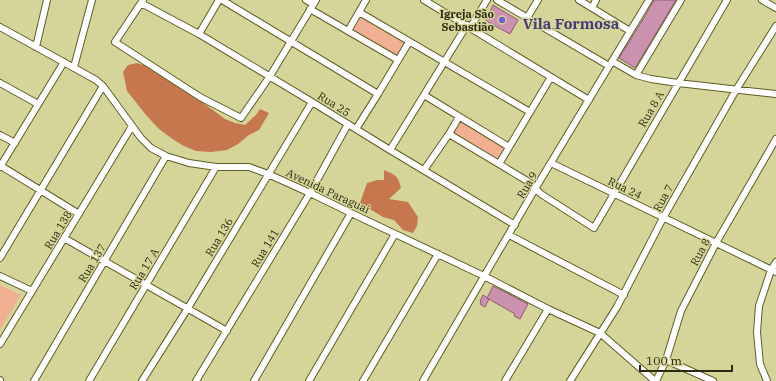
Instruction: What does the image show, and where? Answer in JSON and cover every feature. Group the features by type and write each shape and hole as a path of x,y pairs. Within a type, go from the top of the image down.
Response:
{"street":[{"path":"36,47 46,0"},
{"path":"74,67 92,0"},
{"path":"199,34 221,0 378,94"},
{"path":"306,0 348,31 398,60"},
{"path":"348,31 366,0"},
{"path":"424,0 589,100"},
{"path":"390,150 444,62 487,0"},
{"path":"498,0 527,18 611,64 636,75 678,83 776,94"},
{"path":"527,18 538,0"},
{"path":"578,0 630,31"},
{"path":"592,8 596,0"},
{"name":"Rua 9","path":"426,380 535,189 649,0"},
{"path":"636,75 681,0"},
{"name":"Rua 8 A","path":"535,189 594,228 727,0"},
{"path":"762,0 776,8"},
{"path":"142,2 114,42 200,97 241,118 270,76 313,4"},
{"name":"Rua 25","path":"142,2 270,76 515,225"},
{"path":"359,12 530,112"},
{"name":"Rua 7","path":"570,381 624,295 663,218 736,90 776,26"},
{"name":"Avenida Paraguai","path":"0,27 96,80 103,86 141,138 151,148 166,156 189,163 216,167 249,167 310,193 600,333 656,381"},
{"path":"356,129 409,42"},
{"path":"64,62 0,167 79,214"},
{"path":"499,164 551,77"},
{"path":"0,83 38,104"},
{"path":"0,258 103,86"},
{"path":"424,95 509,147"},
{"name":"Rua 136","path":"142,381 188,308 312,102"},
{"path":"424,170 459,117"},
{"name":"Rua 141","path":"196,381 310,193 348,124"},
{"name":"Rua 138","path":"0,344 132,126"},
{"path":"449,134 529,182 535,189"},
{"path":"0,135 15,143"},
{"name":"Rua 8","path":"656,381 666,360 681,311 716,243 776,139"},
{"name":"Rua 137","path":"34,381 166,156"},
{"name":"Rua 24","path":"551,163 774,271"},
{"name":"Rua 17 A","path":"89,381 216,167"},
{"path":"254,381 351,213"},
{"path":"309,381 395,234"},
{"path":"509,235 624,295"},
{"path":"64,238 227,330"},
{"path":"363,381 438,254"},
{"path":"767,381 760,364 757,332 759,306 774,271 776,262"},
{"path":"0,276 32,291"},
{"path":"504,381 548,309"},
{"path":"666,360 713,381"}],"shaded area":[{"path":"360,16 404,43 396,56 353,30"},
{"path":"137,63 152,68 225,119 235,123 245,125 260,109 269,113 259,130 227,150 211,152 196,151 184,146 159,129 127,91 123,72 128,65"},
{"path":"461,121 505,148 497,160 453,134"},
{"path":"384,170 396,176 399,180 401,188 389,199 408,202 418,217 417,226 413,233 403,230 394,220 383,217 360,203 367,183 377,180 384,180"},
{"path":"0,285 21,295 0,330"}],"building":[{"path":"654,0 676,0 635,68 619,58"},
{"name":"Igreja São Sebastião","path":"493,5 518,20 510,34 486,21"},
{"path":"493,286 528,304 520,319 514,316 515,314 487,298"},
{"path":"483,295 489,299 485,307 480,304"}],"place":[{"name":"Igreja São Sebastião","path":"502,20"}],"district":[{"name":"Vila Formosa","path":"571,23"}]}
